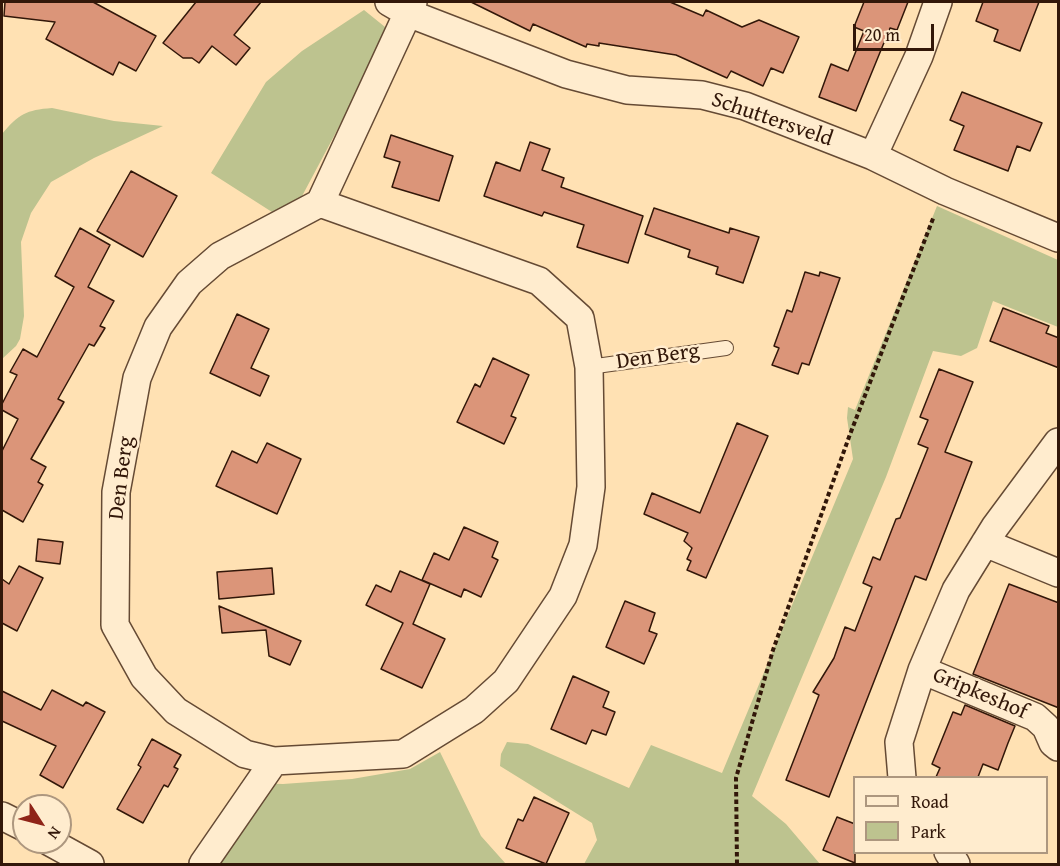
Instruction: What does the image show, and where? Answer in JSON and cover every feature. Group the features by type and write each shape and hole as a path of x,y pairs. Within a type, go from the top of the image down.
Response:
{"street":[{"path":"873,156 919,56 938,2"},
{"path":"321,203 403,5"},
{"name":"Schuttersveld","path":"403,5 566,74 627,90 702,95 745,105 873,156 945,190 1059,238"},
{"name":"Den Berg","path":"321,203 539,281 580,318 589,367 591,487 583,545 562,596 506,681 474,710 403,754 274,761 246,754 176,711 144,677 115,625 116,492 137,378 158,327 189,283 220,256 321,203"},
{"name":"Gripkeshof","path":"902,776 899,742 922,670 956,591 994,527 1059,442"},
{"path":"985,543 1059,573"},
{"name":"Gripkeshof","path":"922,670 1035,717 1046,727 1053,743 1059,747"},
{"path":"203,864 274,761"},
{"path":"72,854 90,864"}],"lane":[{"name":"Den Berg","path":"589,367 726,348"}],"path":[{"path":"737,864 736,778 773,650 854,426 945,190"}],"green space":[{"path":"364,10 390,31 301,198 272,212 211,173 266,82 302,51"},
{"path":"52,108 114,121 163,126 94,158 51,182 31,213 21,242 24,316 20,339 2,359 2,134 24,114"},
{"path":"937,206 1058,260 1058,327 993,301 977,348 961,356 933,351 886,477 752,796 786,824 820,864 584,864 597,840 592,823 500,766 501,754 507,742 528,744 629,788 651,745 722,773 853,459 847,418 848,407 855,410"},
{"path":"440,752 481,836 506,864 210,864 256,783 283,784 352,779 410,769"}],"building":[{"path":"5,2 93,2 156,36 136,71 119,62 113,75 46,39 55,22 4,16"},
{"path":"196,2 261,2 234,35 250,48 236,65 212,46 199,63 192,58 183,58 163,43"},
{"path":"471,2 670,2 703,16 706,10 742,27 759,20 799,37 783,73 771,68 763,86 731,71 727,78 676,55 599,43 599,46 587,44 586,47 533,24 530,31"},
{"path":"864,2 908,2 897,30 890,28 856,111 819,97 831,64 848,71 864,31 854,27"},
{"path":"983,2 1039,2 1020,51 994,41 998,30 976,21"},
{"path":"962,92 1042,123 1030,151 1017,146 1008,171 954,150 964,126 950,120"},
{"path":"391,135 453,156 439,201 392,187 400,162 384,157"},
{"path":"530,142 550,149 542,170 564,178 561,187 643,216 628,263 577,247 584,225 544,212 542,216 484,196 496,162 520,171"},
{"path":"131,171 177,196 143,257 97,231"},
{"path":"654,208 729,233 730,228 759,237 743,283 716,274 718,267 688,257 690,250 645,234"},
{"path":"80,228 110,245 88,287 114,301 100,326 105,328 94,346 89,344 58,399 64,402 31,459 46,467 38,482 43,485 23,522 2,510 2,451 18,419 2,410 2,404 17,375 10,372 23,349 37,357 74,287 55,276"},
{"path":"805,272 819,276 820,272 840,278 809,365 802,363 798,374 772,365 779,348 774,346 787,310 792,312"},
{"path":"1003,308 1049,326 1046,333 1059,338 1059,368 990,341"},
{"path":"237,314 269,329 251,368 269,376 260,396 210,373"},
{"path":"493,358 529,375 511,416 516,418 504,444 457,422 475,384 480,387"},
{"path":"939,369 973,382 945,452 972,462 926,580 915,576 829,797 786,780 819,695 813,692 834,658 845,627 855,631 872,587 863,583 873,557 880,560 896,519 900,518 928,448 918,444 928,420 920,417"},
{"path":"737,423 768,436 706,578 687,570 691,561 687,559 692,548 684,541 688,533 644,514 652,493 700,513"},
{"path":"267,443 301,459 277,514 216,486 232,451 257,463"},
{"path":"464,527 498,542 492,557 498,560 481,597 464,589 461,597 422,580 434,553 449,560"},
{"path":"38,539 63,542 60,564 36,561"},
{"path":"19,566 43,578 17,631 2,623 2,579 9,584"},
{"path":"272,568 274,594 219,599 217,572"},
{"path":"400,571 430,584 413,624 445,639 422,688 381,669 403,623 366,605 376,585 391,592"},
{"path":"1009,584 1059,603 1059,708 973,674"},
{"path":"625,601 655,613 649,631 657,634 644,664 606,647"},
{"path":"219,606 301,641 290,665 269,656 266,630 222,633"},
{"path":"573,676 609,692 603,707 615,712 606,735 592,730 586,744 551,729"},
{"path":"52,690 83,706 86,702 105,712 63,788 40,775 56,746 2,721 2,691 41,710"},
{"path":"965,705 1015,726 998,770 983,764 978,776 936,776 940,768 932,764 953,712 961,715"},
{"path":"152,739 181,755 174,767 178,769 168,787 164,785 143,823 117,809 141,767 138,765"},
{"path":"534,797 569,813 546,864 506,848 518,819 523,821"},
{"path":"837,817 853,823 855,863 823,850"}]}
